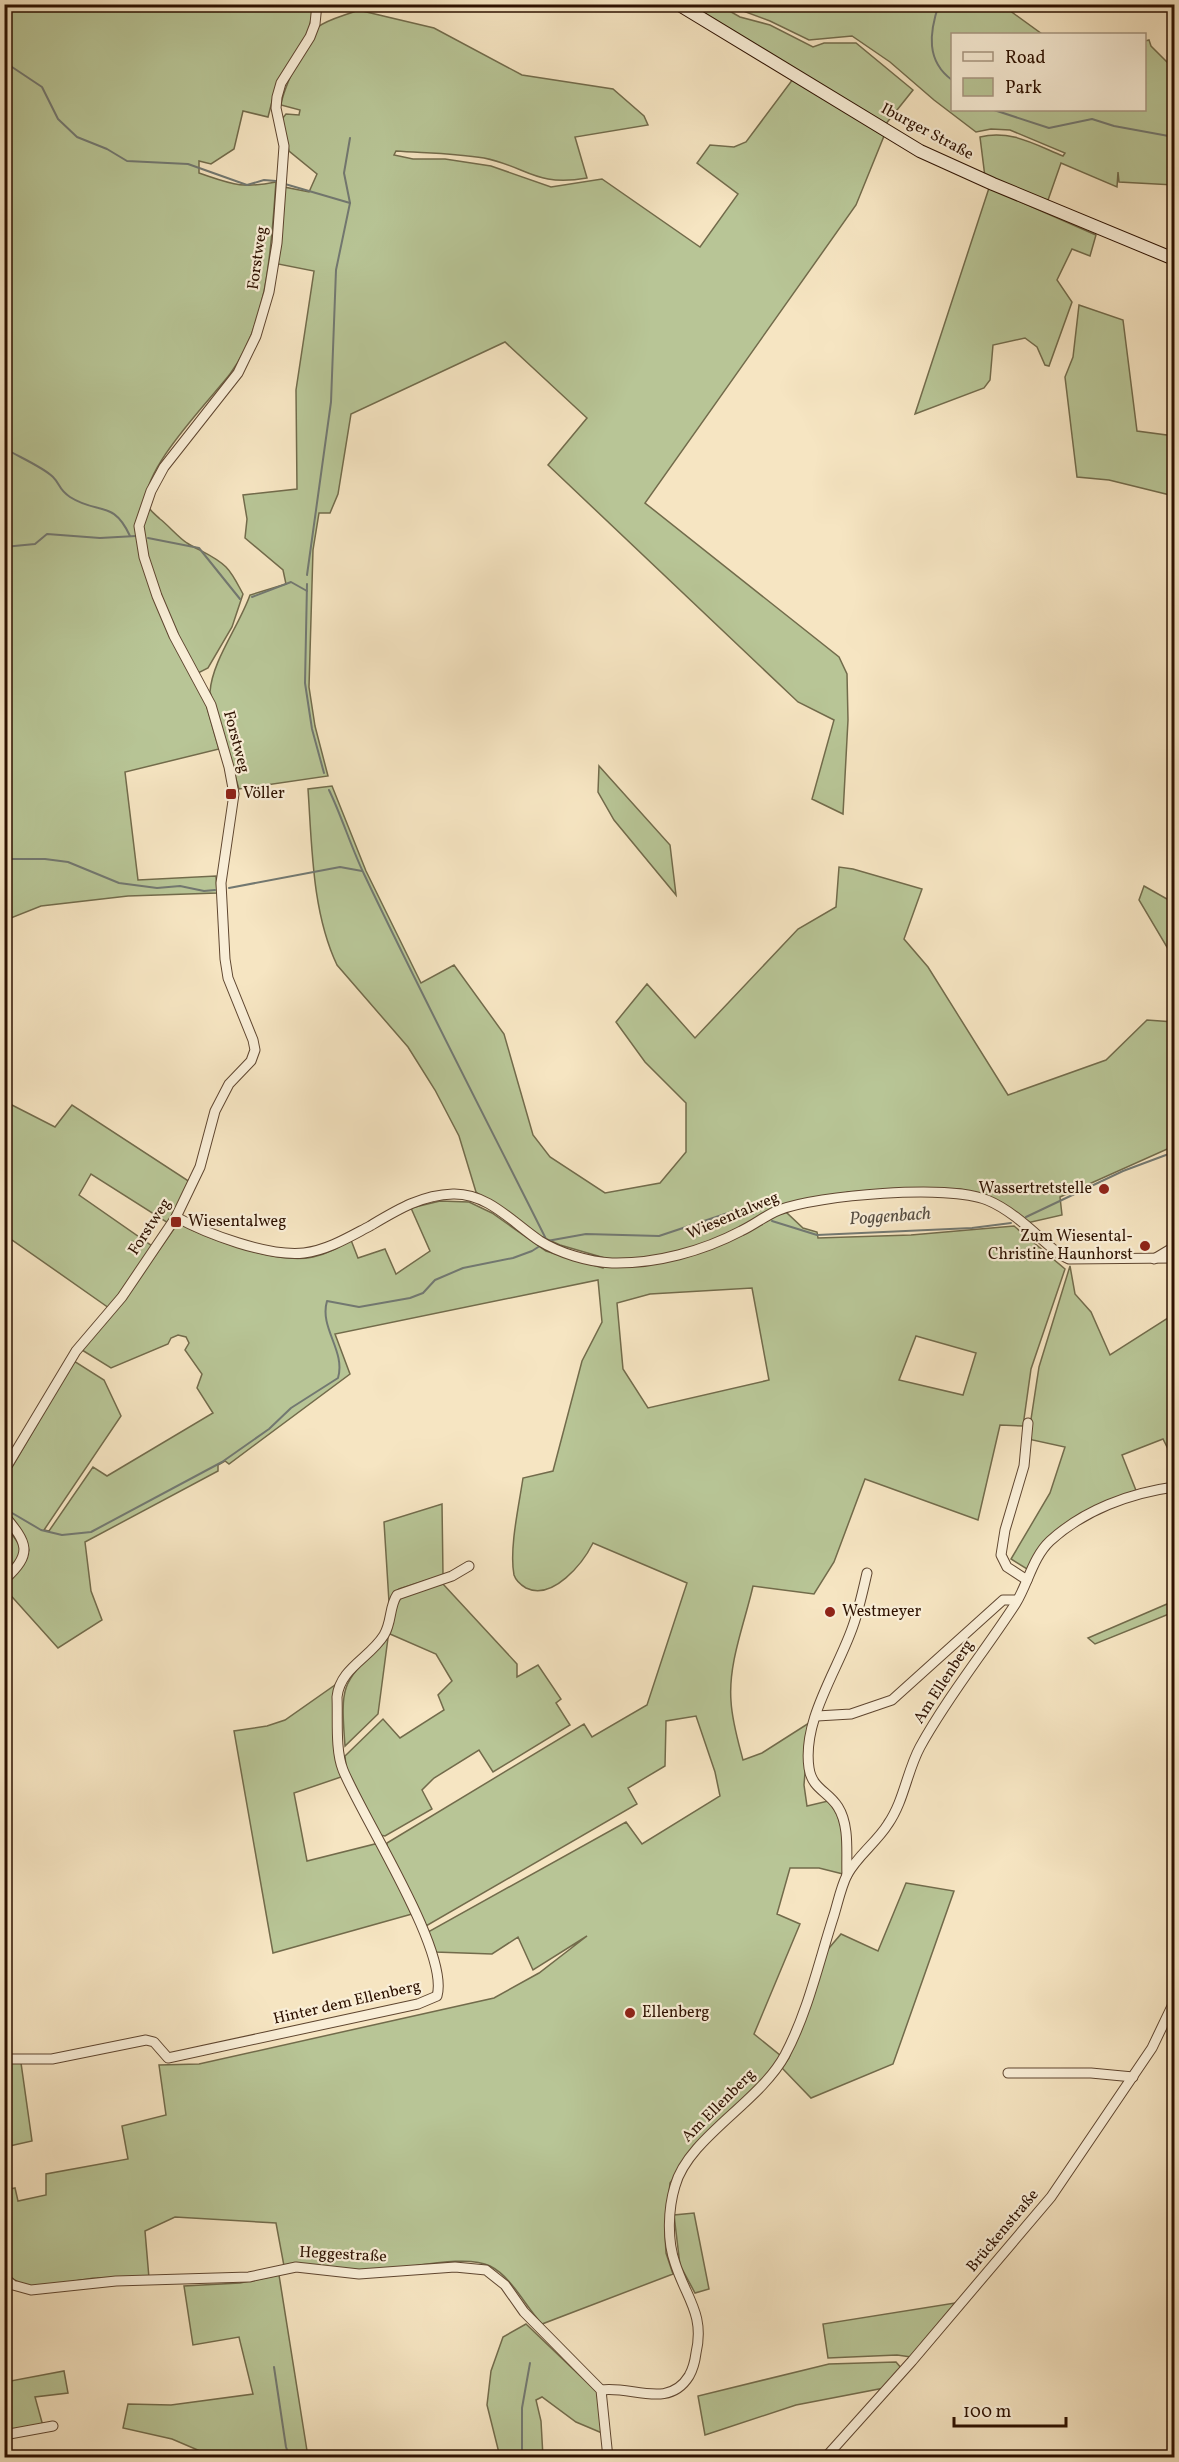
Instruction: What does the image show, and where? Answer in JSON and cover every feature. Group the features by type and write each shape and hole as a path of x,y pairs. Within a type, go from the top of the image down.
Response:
{"main road":[{"name":"Iburger Straße","path":"680,5 920,151 993,184 1174,259"}],"street":[{"name":"Forstweg","path":"4,1471 76,1351 122,1297 176,1217 200,1167 221,1098 251,1061 255,1050 228,978 225,959 221,883 234,794 229,767 211,705 174,636 157,596 144,557 139,526 151,490 164,467 238,373 256,336 269,292 277,243 284,146 276,108 277,97 281,83 310,37 315,24 317,4"},
{"name":"Wiesentalweg","path":"176,1217 193,1226 231,1239 269,1249 302,1253 343,1240 414,1201 456,1194 469,1195 489,1204 544,1244 596,1262 643,1260 699,1250 779,1210 850,1196 920,1192 963,1194 986,1199 1003,1209 1059,1254 1070,1259 1174,1258"},
{"path":"1152,1260 1174,1247"},
{"path":"1028,1423 1024,1466 1005,1530 1001,1555 1007,1567 1028,1580"},
{"name":"Am Ellenberg","path":"601,2390 622,2390 653,2396 680,2387 690,2375 699,2342 699,2327 696,2308 675,2265 672,2251 670,2214 678,2175 694,2151 771,2076 785,2057 808,1996 847,1875 889,1823 919,1749 1017,1600 1034,1563 1048,1542 1079,1519 1118,1501 1174,1487"},
{"path":"4,1515 18,1532 26,1550 23,1561 4,1580"},
{"name":"Hinter dem Ellenberg","path":"4,2059 52,2059 146,2040 154,2042 168,2058 418,2004 437,1996 440,1987 435,1963 389,1856 353,1794 342,1767 337,1697 343,1677 383,1637 390,1624 397,1595 452,1576 468,1566"},
{"name":"Am Ellenberg","path":"847,1875 844,1823 838,1807 812,1782 809,1766 811,1736 817,1716 854,1625 867,1573"},
{"name":"Am Ellenberg","path":"817,1716 851,1714 892,1700 1003,1600 1017,1600"},
{"name":"Brückenstraße","path":"825,2457 912,2361 1051,2197 1152,2048 1174,2002"},
{"path":"1008,2073 1091,2073 1133,2077"},
{"name":"Heggestraße","path":"4,2278 13,2285 31,2290 116,2281 249,2277 296,2267 359,2274 475,2267 486,2270 505,2284 529,2318 601,2390"},
{"path":"601,2390 608,2457"},
{"path":"4,2435 53,2427"}],"green space":[{"path":"4,5 314,5 308,34 277,82 268,117 243,111 234,149 211,164 199,161 199,173 229,183 254,185 276,182 270,257 260,307 243,353 230,374 163,458 147,493 148,506 152,511 184,541 222,563 233,576 243,594 232,627 208,668 192,676 205,700 219,749 125,772 138,880 216,876 217,893 128,896 41,906 6,920"},
{"path":"691,5 719,5 740,17 770,25 813,47 824,43 856,43 913,90 885,125"},
{"path":"727,5 1002,5 1041,33 951,33 951,111 1146,111 1146,41 1149,40 1151,46 1174,69 1174,185 1119,182 1118,172 1117,187 1061,163 1047,203 985,177 980,137 1002,135 1033,143 1063,156 1065,153 1010,130 991,129 976,132 890,62 852,36 809,40 770,21"},
{"path":"358,10 434,28 522,75 613,89 644,116 648,125 575,137 587,178 555,180 543,178 499,162 473,156 396,151 394,155 413,159 445,159 491,166 551,187 602,179 700,247 738,194 697,163 710,145 734,147 746,142 793,79 884,136 856,205 645,503 839,657 847,674 848,720 843,814 812,799 834,720 798,702 548,465 587,418 505,342 351,414 338,494 330,513 319,513 313,550 309,687 315,726 328,776 239,789 210,692 216,668 250,595 286,584 283,570 245,538 247,519 243,495 297,489 296,390 314,271 278,264 284,187 309,192 317,174 289,151 282,119 286,114 299,115 300,110 281,105 296,64 313,32 327,22"},
{"path":"989,188 1096,235 1090,256 1072,249 1057,280 1072,302 1049,366 1045,365 1037,347 1025,338 993,345 990,380 984,388 915,414"},
{"path":"1079,305 1123,320 1137,431 1174,436 1174,496 1109,480 1077,477 1065,377 1073,357"},
{"path":"599,766 670,845 676,895 614,820 598,792"},
{"path":"332,786 366,871 421,983 454,965 504,1034 533,1135 550,1157 605,1193 660,1183 686,1152 686,1103 645,1062 616,1022 647,984 695,1038 798,929 836,907 839,867 922,889 904,939 928,967 1008,1095 1106,1060 1147,1020 1174,1022 1174,1146 1060,1197 1062,1215 1027,1223 990,1197 960,1189 917,1188 848,1192 786,1212 803,1228 817,1232 818,1238 911,1235 1014,1226 1065,1269 1031,1369 1023,1426 1000,1425 978,1520 865,1479 834,1562 814,1594 753,1586 735,1657 731,1687 733,1716 743,1760 762,1753 809,1723 804,1785 807,1806 828,1801 834,1809 841,1826 843,1874 819,1868 790,1868 777,1914 800,1924 754,2034 781,2056 767,2075 698,2144 670,2183 665,2234 666,2253 673,2274 542,2324 505,2277 490,2266 478,2262 446,2262 376,2271 313,2265 284,2266 276,2223 175,2217 145,2231 149,2278 97,2278 35,2286 14,2279 5,2270 5,2190 15,2188 18,2201 46,2195 46,2174 128,2159 122,2126 166,2115 159,2065 199,2064 494,1998 539,1973 587,1936 533,1970 518,1937 492,1954 435,1952 428,1932 626,1822 642,1844 720,1796 715,1772 696,1716 666,1721 665,1766 628,1788 637,1804 426,1926 423,1926 387,1847 387,1843 584,1724 592,1737 647,1705 687,1583 593,1543 575,1569 556,1585 536,1591 519,1583 514,1575 514,1540 523,1478 553,1471 582,1361 602,1322 598,1280 335,1334 350,1374 229,1464 225,1461 218,1465 218,1471 85,1542 91,1591 102,1620 58,1648 5,1589 5,1581 25,1562 29,1550 5,1510 5,1479 74,1361 104,1380 121,1416 44,1530 49,1531 93,1467 107,1476 213,1413 197,1388 202,1374 185,1350 189,1343 186,1337 178,1335 171,1338 168,1344 111,1368 82,1350 124,1300 178,1223 225,1243 282,1257 313,1257 351,1240 358,1258 385,1249 396,1274 430,1251 411,1208 440,1201 469,1202 492,1213 546,1251 603,1268 605,1258 560,1245 540,1236 476,1192 459,1136 435,1090 408,1047 337,965 322,923 318,901 312,856 308,789","holes":["752,1288 769,1380 648,1408 623,1369 617,1303 650,1294","916,1336 976,1353 963,1395 899,1380"]},
{"path":"1144,886 1174,903 1174,959 1139,900"},
{"path":"8,1103 55,1127 72,1105 190,1182 168,1223 91,1174 79,1195 152,1246 109,1308 5,1235 4,1111"},
{"path":"1070,1266 1075,1294 1091,1312 1110,1355 1174,1314 1174,1461 1163,1439 1122,1455 1137,1493 1102,1503 1073,1519 1049,1540 1027,1569 1011,1559 1050,1493 1065,1447 1028,1439 1039,1367"},
{"path":"442,1504 443,1575 399,1589 389,1602 384,1522"},
{"path":"4,1523 21,1547 21,1558 4,1574"},
{"path":"443,1584 517,1664 517,1677 538,1665 561,1699 556,1703 570,1725 493,1772 479,1750 434,1778 422,1790 432,1809 385,1836 380,1835 346,1767 345,1756 383,1719 400,1738 444,1710 438,1695 452,1681 436,1654 390,1634 396,1605 404,1594"},
{"path":"1174,1601 1174,1612 1095,1644 1088,1638"},
{"path":"388,1638 378,1714 345,1746 343,1708 347,1684 361,1665"},
{"path":"335,1685 334,1698 341,1777 294,1793 307,1861 379,1843 412,1914 273,1953 234,1731 267,1726 285,1720"},
{"path":"906,1883 954,1891 893,2064 811,2098 782,2068 789,2058 824,1954 841,1934 878,1951"},
{"path":"5,2062 21,2063 32,2141 5,2147"},
{"path":"694,2213 709,2289 695,2293 680,2265 674,2215"},
{"path":"279,2275 308,2457 214,2457 172,2439 123,2428 128,2404 171,2405 253,2394 239,2337 193,2345 184,2286 240,2283"},
{"path":"955,2303 911,2357 897,2355 828,2358 823,2324"},
{"path":"526,2324 597,2392 602,2433 576,2422 542,2397 536,2400 541,2421 543,2457 500,2457 487,2405 491,2371 503,2337"},
{"path":"896,2362 902,2369 884,2388 796,2405 705,2435 698,2396 829,2364"},
{"path":"64,2371 68,2393 35,2397 43,2426 5,2433 5,2382"}],"waterway":[{"path":"939,4 933,25 932,46 938,64 951,79"},
{"path":"6,63 42,87 58,119 77,137 107,149 127,161 188,164 247,185 264,180 276,181"},
{"path":"997,111 1049,128 1092,119 1114,126 1174,137"},
{"path":"350,138 344,173 350,203"},
{"path":"285,184 350,203 336,270 331,402 307,575"},
{"path":"4,448 49,473 63,492 70,497 111,512 124,524 130,536"},
{"path":"4,547 35,544 47,534 100,538 136,536"},
{"path":"148,538 199,548 240,599"},
{"path":"252,597 291,582 307,591"},
{"path":"307,584 305,683 312,729 324,773"},
{"path":"329,790 359,864 386,920 547,1241"},
{"path":"4,864 11,859 45,859 68,862 119,883 157,888 180,886 204,891 215,890"},
{"path":"229,888 340,867 362,871"},
{"name":"Poggenbach","path":"1026,1217 1123,1171 1174,1152"},
{"path":"547,1241 586,1234 659,1236 737,1210 753,1214"},
{"name":"Poggenbach","path":"772,1221 817,1235 972,1228 1011,1223"},
{"path":"7,1510 41,1530 62,1535 91,1532 222,1462 269,1429 291,1408 338,1378 339,1358 326,1321 327,1301 359,1307 410,1298 423,1293 435,1280 463,1268 513,1258 543,1244"},
{"path":"522,2458 522,2408 530,2363"},
{"path":"274,2367 286,2447 290,2458"}],"place":[{"name":"Völler","path":"231,794"},
{"name":"Wassertretstelle","path":"1104,1189"},
{"name":"Wiesentalweg","path":"176,1222"},
{"name":"Zum Wiesental- Christine Haunhorst","path":"1145,1246"},
{"name":"Westmeyer","path":"830,1612"},
{"name":"Ellenberg","path":"630,2013"}]}
